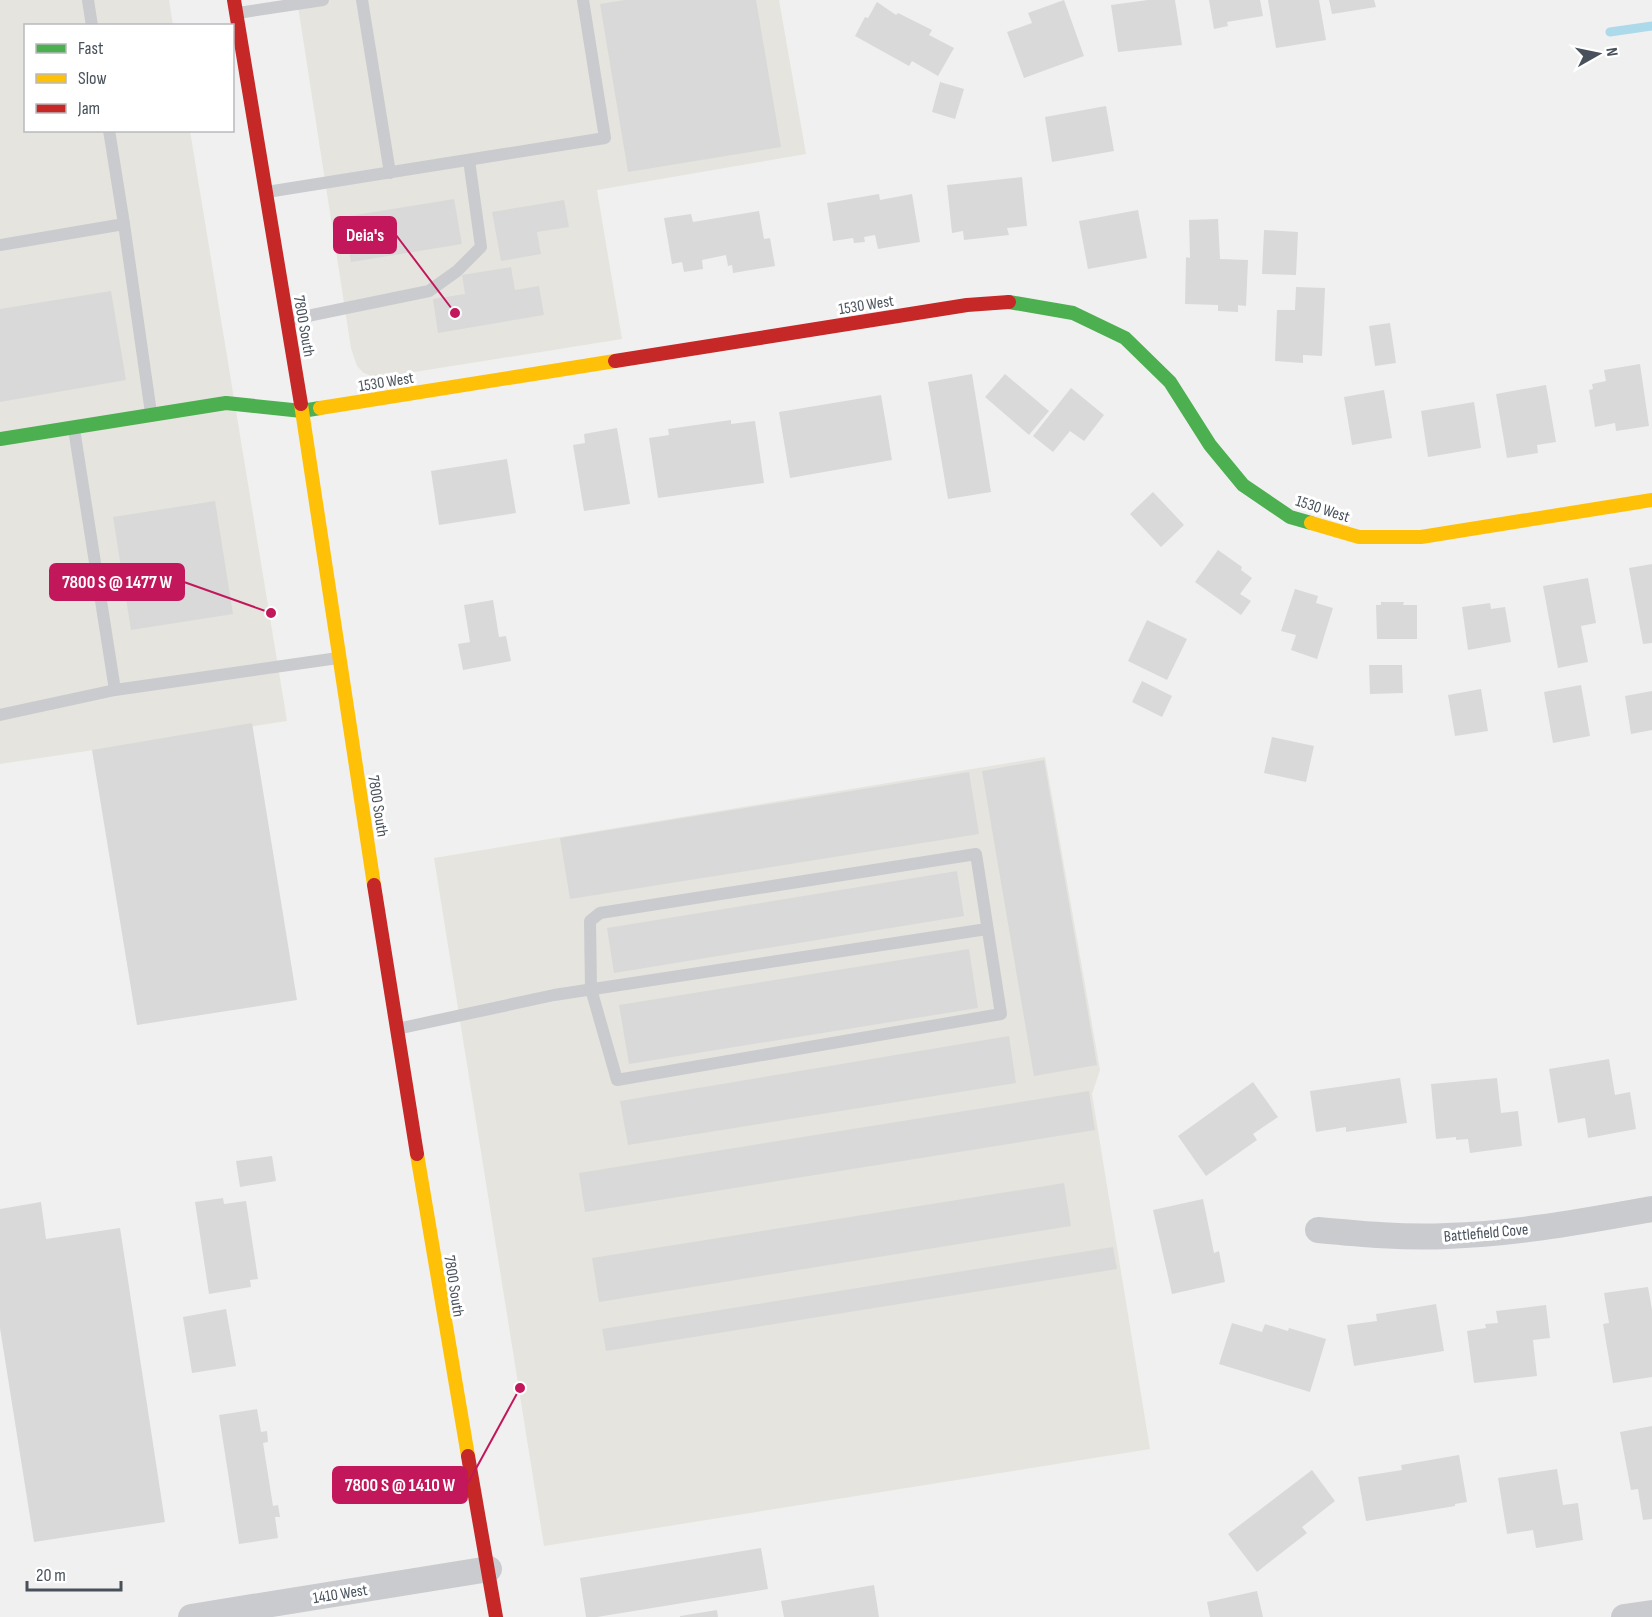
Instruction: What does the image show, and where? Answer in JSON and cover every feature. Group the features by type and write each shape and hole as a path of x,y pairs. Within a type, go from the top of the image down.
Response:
{"street":[{"name":"7800 South","path":"235,7 303,411 397,1029 452,1369 496,1617"},
{"name":"1530 West","path":"0,439 226,403 303,411 967,305 1015,302 1073,312 1125,338 1170,382 1210,445 1243,485 1290,517 1359,537 1421,537 1652,500"},
{"name":"Battlefield Cove","path":"1318,1230 1388,1236 1458,1236 1503,1233 1652,1209"},
{"name":"1410 West","path":"190,1617 246,1613 489,1569"},
{"path":"1623,1617 1652,1613"}],"lane":[{"path":"88,0 92,24"},
{"path":"235,7 323,0"},
{"path":"363,0 390,173"},
{"path":"266,193 605,138 583,0"},
{"path":"109,132 151,414"},
{"path":"287,321 429,291 458,271 481,247 469,160"},
{"path":"0,245 124,224"},
{"path":"74,428 115,690"},
{"path":"0,715 115,690 340,657"},
{"path":"976,854 1001,1014 617,1080 591,989 590,921 600,912 976,854"},
{"path":"397,1029 554,995 987,929"}],"shaded area":[{"path":"0,0 169,0 173,24 24,24 24,132 190,132 287,721 0,764"},
{"path":"297,0 779,0 806,154 597,190 622,339 402,374 372,376 364,373 357,366 351,348"},
{"path":"1045,757 1100,1070 1092,1094 1150,1449 544,1546 434,858"}],"building":[{"path":"625,0 756,0 781,147 628,172 600,4"},
{"path":"1064,0 1084,56 1024,78 1007,32 1032,23 1028,13"},
{"path":"1148,0 1175,0 1182,45 1118,52 1111,5"},
{"path":"1209,0 1260,0 1263,16 1227,22 1228,26 1214,29"},
{"path":"1268,0 1319,0 1326,40 1276,48"},
{"path":"1329,0 1374,0 1376,7 1332,14"},
{"path":"877,2 896,15 898,13 932,30 929,35 954,48 938,76 912,61 909,66 855,36 865,17 868,18"},
{"path":"940,82 964,89 955,119 932,112"},
{"path":"1106,106 1114,151 1052,162 1045,117"},
{"path":"1022,177 1027,226 1007,228 1009,235 964,240 963,231 952,233 947,185"},
{"path":"879,194 880,200 912,194 920,242 878,249 875,235 864,237 865,242 854,243 853,238 833,241 827,203"},
{"path":"454,199 462,244 351,262 343,217"},
{"path":"564,200 569,227 537,232 541,254 501,261 492,212"},
{"path":"1138,210 1147,258 1088,269 1079,221"},
{"path":"759,211 764,239 770,238 775,266 733,273 732,265 728,266 726,255 702,260 703,269 684,272 682,262 672,264 664,218 691,214 693,222"},
{"path":"1218,219 1220,259 1248,260 1246,306 1238,305 1238,312 1218,311 1218,305 1185,304 1186,257 1190,258 1189,220"},
{"path":"1264,230 1298,232 1296,275 1262,274"},
{"path":"511,267 515,290 539,286 544,315 438,333 433,299 465,294 462,275"},
{"path":"1296,287 1325,288 1322,356 1303,355 1303,363 1275,361 1277,310 1295,310"},
{"path":"111,291 126,380 0,402 0,309"},
{"path":"1390,323 1396,363 1375,366 1369,326"},
{"path":"1640,364 1649,426 1616,431 1615,423 1595,427 1589,390 1593,389 1592,384 1606,381 1604,370"},
{"path":"972,374 991,492 948,499 928,382"},
{"path":"1005,374 1049,411 1029,435 985,397"},
{"path":"1546,385 1556,442 1537,445 1538,453 1507,458 1496,394"},
{"path":"1071,388 1104,415 1084,441 1070,431 1053,452 1033,436"},
{"path":"1384,390 1392,438 1352,445 1344,397"},
{"path":"881,395 892,460 790,478 779,412"},
{"path":"1474,402 1481,448 1428,457 1421,411"},
{"path":"731,420 731,424 755,421 764,483 658,498 649,438 669,435 668,429"},
{"path":"617,428 630,504 584,511 573,445 585,443 584,434"},
{"path":"507,459 516,513 439,525 431,471"},
{"path":"1153,492 1184,525 1161,547 1130,514"},
{"path":"215,501 233,614 131,630 113,517"},
{"path":"1218,550 1242,567 1241,570 1252,578 1240,594 1251,601 1241,615 1195,582"},
{"path":"1652,564 1652,643 1643,644 1629,568"},
{"path":"1588,578 1596,623 1581,626 1588,662 1558,668 1543,586"},
{"path":"1295,589 1318,596 1316,603 1333,608 1317,659 1291,650 1296,635 1281,631"},
{"path":"493,600 499,637 506,636 511,661 463,670 458,644 470,642 464,605"},
{"path":"1381,602 1404,602 1403,605 1417,605 1417,639 1377,639 1376,605 1381,605"},
{"path":"1490,603 1491,609 1505,607 1511,642 1468,650 1462,607"},
{"path":"1147,620 1187,639 1167,680 1128,661"},
{"path":"1369,665 1402,665 1403,693 1370,694"},
{"path":"1142,681 1172,696 1162,717 1132,702"},
{"path":"1581,685 1590,736 1553,743 1544,692"},
{"path":"1481,689 1488,731 1455,736 1448,695"},
{"path":"1652,691 1652,730 1631,734 1625,696"},
{"path":"252,723 297,1000 137,1025 92,750"},
{"path":"1272,737 1314,746 1306,782 1264,773"},
{"path":"1044,760 1097,1065 1034,1076 982,771"},
{"path":"969,772 979,834 570,899 560,838"},
{"path":"957,871 964,916 614,973 607,928"},
{"path":"969,949 978,1008 629,1064 619,1005"},
{"path":"1009,1036 1016,1083 628,1145 620,1101"},
{"path":"1609,1059 1615,1095 1630,1092 1636,1129 1588,1138 1585,1118 1558,1123 1549,1069"},
{"path":"1400,1078 1407,1123 1346,1132 1346,1127 1316,1132 1310,1091"},
{"path":"1497,1078 1501,1113 1518,1111 1522,1146 1470,1153 1468,1139 1456,1140 1456,1137 1436,1139 1431,1084"},
{"path":"1253,1082 1278,1117 1253,1134 1257,1140 1206,1176 1178,1136"},
{"path":"1089,1091 1095,1130 585,1212 579,1173"},
{"path":"272,1156 276,1181 240,1187 236,1161"},
{"path":"1064,1183 1071,1226 599,1302 592,1258"},
{"path":"223,1198 224,1204 246,1201 258,1279 250,1280 251,1287 209,1294 195,1202"},
{"path":"1203,1199 1214,1253 1219,1251 1225,1282 1172,1294 1153,1210"},
{"path":"41,1202 46,1239 120,1228 165,1522 34,1542 0,1328 0,1209"},
{"path":"1113,1247 1117,1269 606,1351 602,1329"},
{"path":"1648,1287 1652,1310 1652,1377 1613,1383 1603,1324 1609,1323 1604,1293"},
{"path":"1436,1304 1444,1351 1354,1366 1347,1325 1377,1321 1376,1314"},
{"path":"1546,1305 1550,1338 1533,1340 1537,1376 1474,1383 1467,1331 1486,1328 1485,1324 1498,1323 1496,1311"},
{"path":"226,1309 236,1366 192,1373 183,1317"},
{"path":"1232,1323 1262,1332 1265,1324 1288,1331 1289,1328 1326,1339 1310,1392 1219,1364"},
{"path":"257,1409 261,1432 267,1431 268,1442 263,1443 273,1506 278,1505 280,1517 275,1517 278,1538 239,1544 219,1415"},
{"path":"1652,1426 1652,1519 1643,1520 1638,1489 1631,1490 1620,1432"},
{"path":"1459,1455 1467,1502 1366,1521 1358,1477 1402,1470 1401,1465"},
{"path":"1557,1469 1563,1505 1578,1503 1583,1540 1536,1548 1533,1530 1507,1534 1498,1478"},
{"path":"1312,1470 1335,1501 1302,1527 1307,1533 1257,1572 1228,1534"},
{"path":"761,1548 768,1589 586,1617 580,1578"},
{"path":"874,1585 879,1617 784,1617 781,1601"},
{"path":"1257,1591 1263,1617 1210,1617 1207,1602"},
{"path":"717,1610 718,1617 680,1617 680,1616"}],"waterway":[{"path":"1610,32 1652,26"}],"traffic: fast":[{"path":"1009,302 1073,313 1125,338 1170,382 1210,445 1243,485 1290,517 1311,523"},
{"path":"0,439 226,403 302,411 320,408"}],"traffic: slow":[{"path":"320,408 615,361"},
{"path":"301,404 374,885"},
{"path":"1311,523 1359,537 1421,537 1652,500"},
{"path":"417,1154 468,1456"}],"traffic: jam":[{"path":"234,0 301,404"},
{"path":"615,361 967,305 1009,302"},
{"path":"374,885 417,1154"},
{"path":"468,1456 496,1617"}],"place":[{"name":"Deia's","path":"455,313"},
{"name":"7800 S @ 1477 W","path":"271,613"},
{"name":"7800 S @ 1410 W","path":"520,1388"}]}
